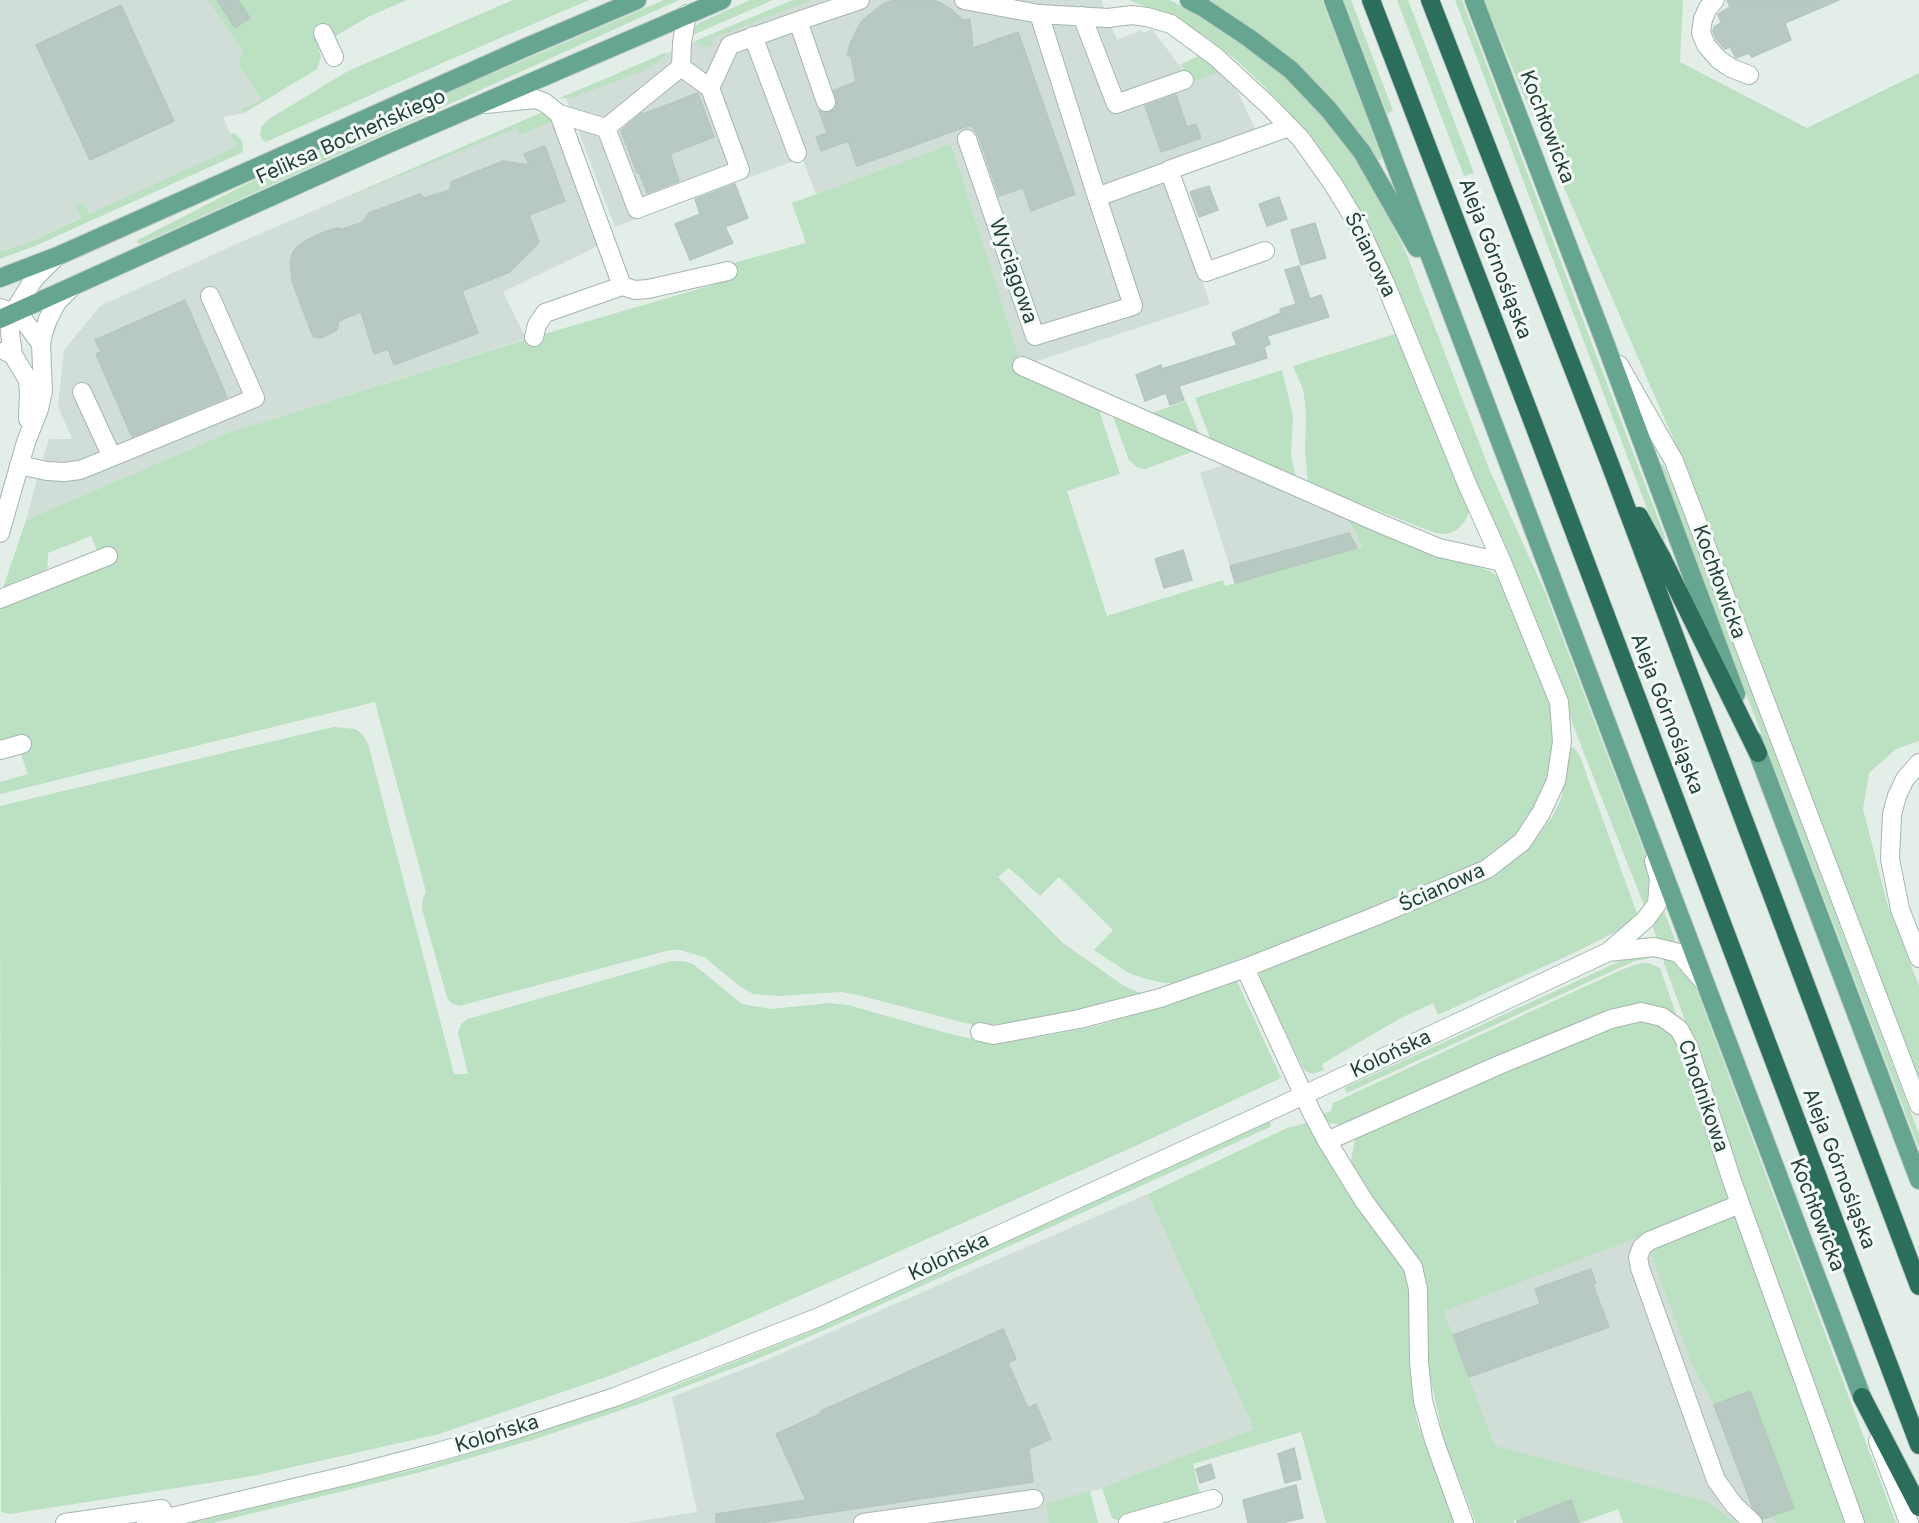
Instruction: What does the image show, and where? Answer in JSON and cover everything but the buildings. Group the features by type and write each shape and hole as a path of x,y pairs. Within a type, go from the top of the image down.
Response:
{"highway":[{"name":"Aleja Górnośląska","path":"1371,0 1919,1445"},
{"name":"Aleja Górnośląska","path":"1430,0 1610,464 1919,1286"},
{"path":"1610,464 1661,556 1758,753"},
{"path":"1862,1397 1919,1507"}],"main road":[{"name":"Feliksa Bocheńskiego","path":"0,278 56,257 500,58 637,0"},
{"name":"Feliksa Bocheńskiego","path":"4,313 72,287 388,144 722,0"},
{"path":"1189,0 1248,38 1291,70 1329,110 1362,152 1444,293"},
{"path":"1333,0 1643,819"},
{"name":"Kochłowicka","path":"1474,0 1919,1180"},
{"name":"Kochłowicka","path":"1643,819 1862,1397"}],"street":[{"path":"710,88 730,45 860,0"},
{"name":"Ścianowa","path":"964,0 1039,14 1147,17 1171,24 1216,57 1268,105 1301,140 1358,225 1385,283 1559,702 1562,742 1556,781 1542,813 1522,842 1487,869 1245,968 1160,998 1079,1019 994,1035 981,1032"},
{"path":"1715,0 1703,19 1701,33 1706,45 1718,59 1731,68 1749,75"},
{"path":"606,128 681,67 687,14"},
{"path":"1039,14 1098,197 1163,173"},
{"path":"1082,16 1116,104 1184,80"},
{"path":"798,21 826,102"},
{"path":"323,33 334,57"},
{"path":"753,36 797,153"},
{"path":"606,128 637,209 740,170 710,88 681,67"},
{"path":"479,105 536,99 544,102 559,114 606,128"},
{"path":"559,114 622,286"},
{"path":"1265,251 1206,272 1169,170 1288,127"},
{"name":"Wyciągowa","path":"967,139 1035,336 1133,306 1098,197"},
{"path":"4,313 56,257"},
{"path":"534,337 537,325 545,314 622,286 635,290 648,289 728,272"},
{"path":"0,533 26,442 39,410 43,392 41,344 48,319 57,302 72,287"},
{"path":"19,465 47,471 80,470 255,398 210,296"},
{"path":"4,313 25,322 41,344"},
{"path":"4,313 10,333 7,352 28,380 26,442"},
{"path":"1604,340 1674,461 1919,1104"},
{"path":"1022,366 1378,523 1440,548 1502,562"},
{"path":"82,392 112,457"},
{"path":"0,599 108,556"},
{"path":"0,750 22,744"},
{"path":"1919,763 1905,779 1897,796 1892,814 1890,859 1900,909 1919,958"},
{"path":"1608,952 1645,920 1657,904 1659,879 1643,819"},
{"path":"1608,952 1654,947 1679,953 1705,983"},
{"name":"Kolońska","path":"146,1523 430,1454 506,1432 615,1397 716,1358 819,1317 1304,1095 1608,952"},
{"path":"1245,968 1327,1141 1364,1201 1413,1267 1418,1289 1419,1362 1423,1401 1434,1440 1464,1523"},
{"name":"Chodnikowa","path":"1327,1141 1499,1065 1611,1019 1641,1012 1662,1017 1679,1029 1689,1048 1740,1204 1855,1523"},
{"path":"1740,1204 1649,1241 1642,1247 1638,1257 1716,1480 1734,1505 1753,1523"},
{"name":"Kochłowicka","path":"1862,1397 1909,1523"},
{"name":"Kolońska","path":"65,1523 265,1495"},
{"path":"862,1523 944,1517 1035,1499"},
{"path":"1128,1523 1213,1499"}],"shaded area":[{"path":"0,0 210,0 278,93 244,113 223,117 239,154 88,214 32,241 0,252"},
{"path":"795,0 1101,0 1117,40 1141,30 1143,33 1152,29 1182,69 1223,70 1239,94 1263,146 1169,180 1210,304 1022,366 951,144 816,194 802,158 615,227 565,96"},
{"path":"543,112 552,121 560,137 600,245 503,292 526,339 228,433 26,520 37,479 42,478 46,461 43,458 49,439 72,439 58,406 64,350 100,306 241,242"},
{"path":"1229,463 1344,512 1363,547 1235,583 1200,473"},
{"path":"1148,1194 1254,1429 1110,1486 1047,1504 1049,1523 627,1523 697,1512 672,1397 762,1362"},
{"path":"1734,1201 1849,1523 1651,1523 1495,1446 1444,1310"}],"green space":[{"path":"208,0 407,0 370,16 318,46 321,57 317,69 244,113 241,109 262,100 239,65 243,51"},
{"path":"513,0 589,0 266,142 262,140 260,134 262,126 269,119 348,71"},
{"path":"664,0 679,0 141,244 137,243 138,240 262,176 435,98"},
{"path":"750,0 773,0 693,35 699,23"},
{"path":"793,0 811,0 711,39 712,46 702,47 695,41"},
{"path":"1129,0 1170,0 1222,29 1289,81 1342,141 1363,171 1407,255 1490,471 1545,592 1650,867 1651,896 1645,908 1573,725 1558,676 1444,410 1390,271 1363,217 1303,128 1234,58 1203,35 1168,15"},
{"path":"1206,0 1322,0 1382,157 1380,160 1346,116 1297,65"},
{"path":"1344,0 1351,0 1393,111 1387,114"},
{"path":"1397,0 1408,0 1474,173 1464,176"},
{"path":"1455,0 1462,0 1665,537 1664,542 1652,522"},
{"path":"1484,0 1683,0 1680,62 1807,128 1919,73 1919,741 1896,749 1869,773 1863,809 1887,903 1919,986 1919,1081 1683,461"},
{"path":"667,52 659,62 643,71 574,97 558,99"},
{"path":"1204,56 1223,70 1196,81 1180,65 1196,57"},
{"path":"543,112 552,121 520,135 517,128 343,199"},
{"path":"233,133 242,141 243,152 35,246 0,259 0,252 32,241 81,218 76,206 83,202 89,214 236,147 230,134"},
{"path":"951,144 1022,366 1098,407 1120,474 1067,491 1107,616 1223,580 1225,586 1363,547 1344,512 1446,556 1490,571 1499,578 1551,699 1554,747 1541,797 1530,816 1495,854 1474,868 1276,946 1174,983 1164,983 1129,973 1094,950 1113,930 1059,877 1040,896 1009,868 998,877 1063,943 1124,986 1148,996 1021,1022 977,1026 842,992 778,996 753,994 704,957 680,950 670,950 459,1006 450,1002 447,997 422,909 426,892 375,702 0,794 0,782 28,774 19,749 0,745 0,605 99,556 91,536 48,553 47,576 3,588 26,520 228,433 534,337 726,281 730,264 806,243 792,203"},
{"path":"1398,333 1468,504 1469,512 1465,521 1457,530 1447,534 1435,533 1308,483 1305,403 1303,389 1293,366"},
{"path":"1282,370 1293,416 1291,456 1296,477 1212,443 1195,398"},
{"path":"1186,401 1201,438 1146,415"},
{"path":"1111,411 1197,450 1145,469 1138,468 1129,460"},
{"path":"1662,464 1682,508 1919,1134 1919,1149 1660,467"},
{"path":"333,727 356,729 368,744 454,1074 468,1074 458,1032 461,1024 468,1019 671,961 683,961 693,964 742,1004 771,1009 829,1003 848,1005 954,1035 998,1041 1040,1037 1096,1026 1237,981 1281,1078 1131,1148 707,1337 609,1376 439,1434 253,1476 10,1514 1,1512 0,806"},
{"path":"1573,747 1579,754 1638,916 1621,929 1582,949 1438,1015 1433,1003 1401,1018 1322,1064 1324,1070 1313,1074 1307,1072 1261,980 1262,969 1481,882 1499,872 1527,849 1552,817 1562,797 1569,750"},
{"path":"1664,911 1675,943 1657,939 1652,925 1660,912"},
{"path":"1652,954 1650,958 1623,966 1347,1093 1344,1088 1627,958"},
{"path":"1664,957 1681,965 1693,980 1896,1523 1862,1523 1746,1202 1664,963"},
{"path":"1641,963 1649,963 1660,968 1676,1014 1646,1008 1341,1125 1329,1123 1322,1114 1331,1111 1333,1103 1621,970"},
{"path":"1640,1019 1661,1025 1675,1039 1684,1055 1734,1201 1444,1311 1495,1446 1708,1502 1736,1523 1623,1523 1618,1509 1580,1523 1571,1500 1514,1521 1514,1523 1476,1523 1444,1440 1427,1363 1426,1301 1358,1182 1351,1162 1355,1138 1364,1128 1614,1025"},
{"path":"1269,1122 1270,1127 847,1320 760,1358 639,1404 532,1440 425,1471 213,1523 191,1523 424,1467 651,1395 807,1333"},
{"path":"1306,1123 1357,1204 1407,1274 1412,1299 1411,1379 1417,1422 1454,1523 1326,1523 1301,1432 1193,1464 1200,1494 1117,1520 1112,1518 1102,1488 1254,1429 1148,1194 1287,1128"},
{"path":"1740,1216 1849,1523 1776,1523 1772,1516 1750,1392 1714,1405 1691,1362 1650,1251 1654,1245 1728,1218"},
{"path":"1090,1491 1098,1523 1049,1523 1046,1504"}]}
